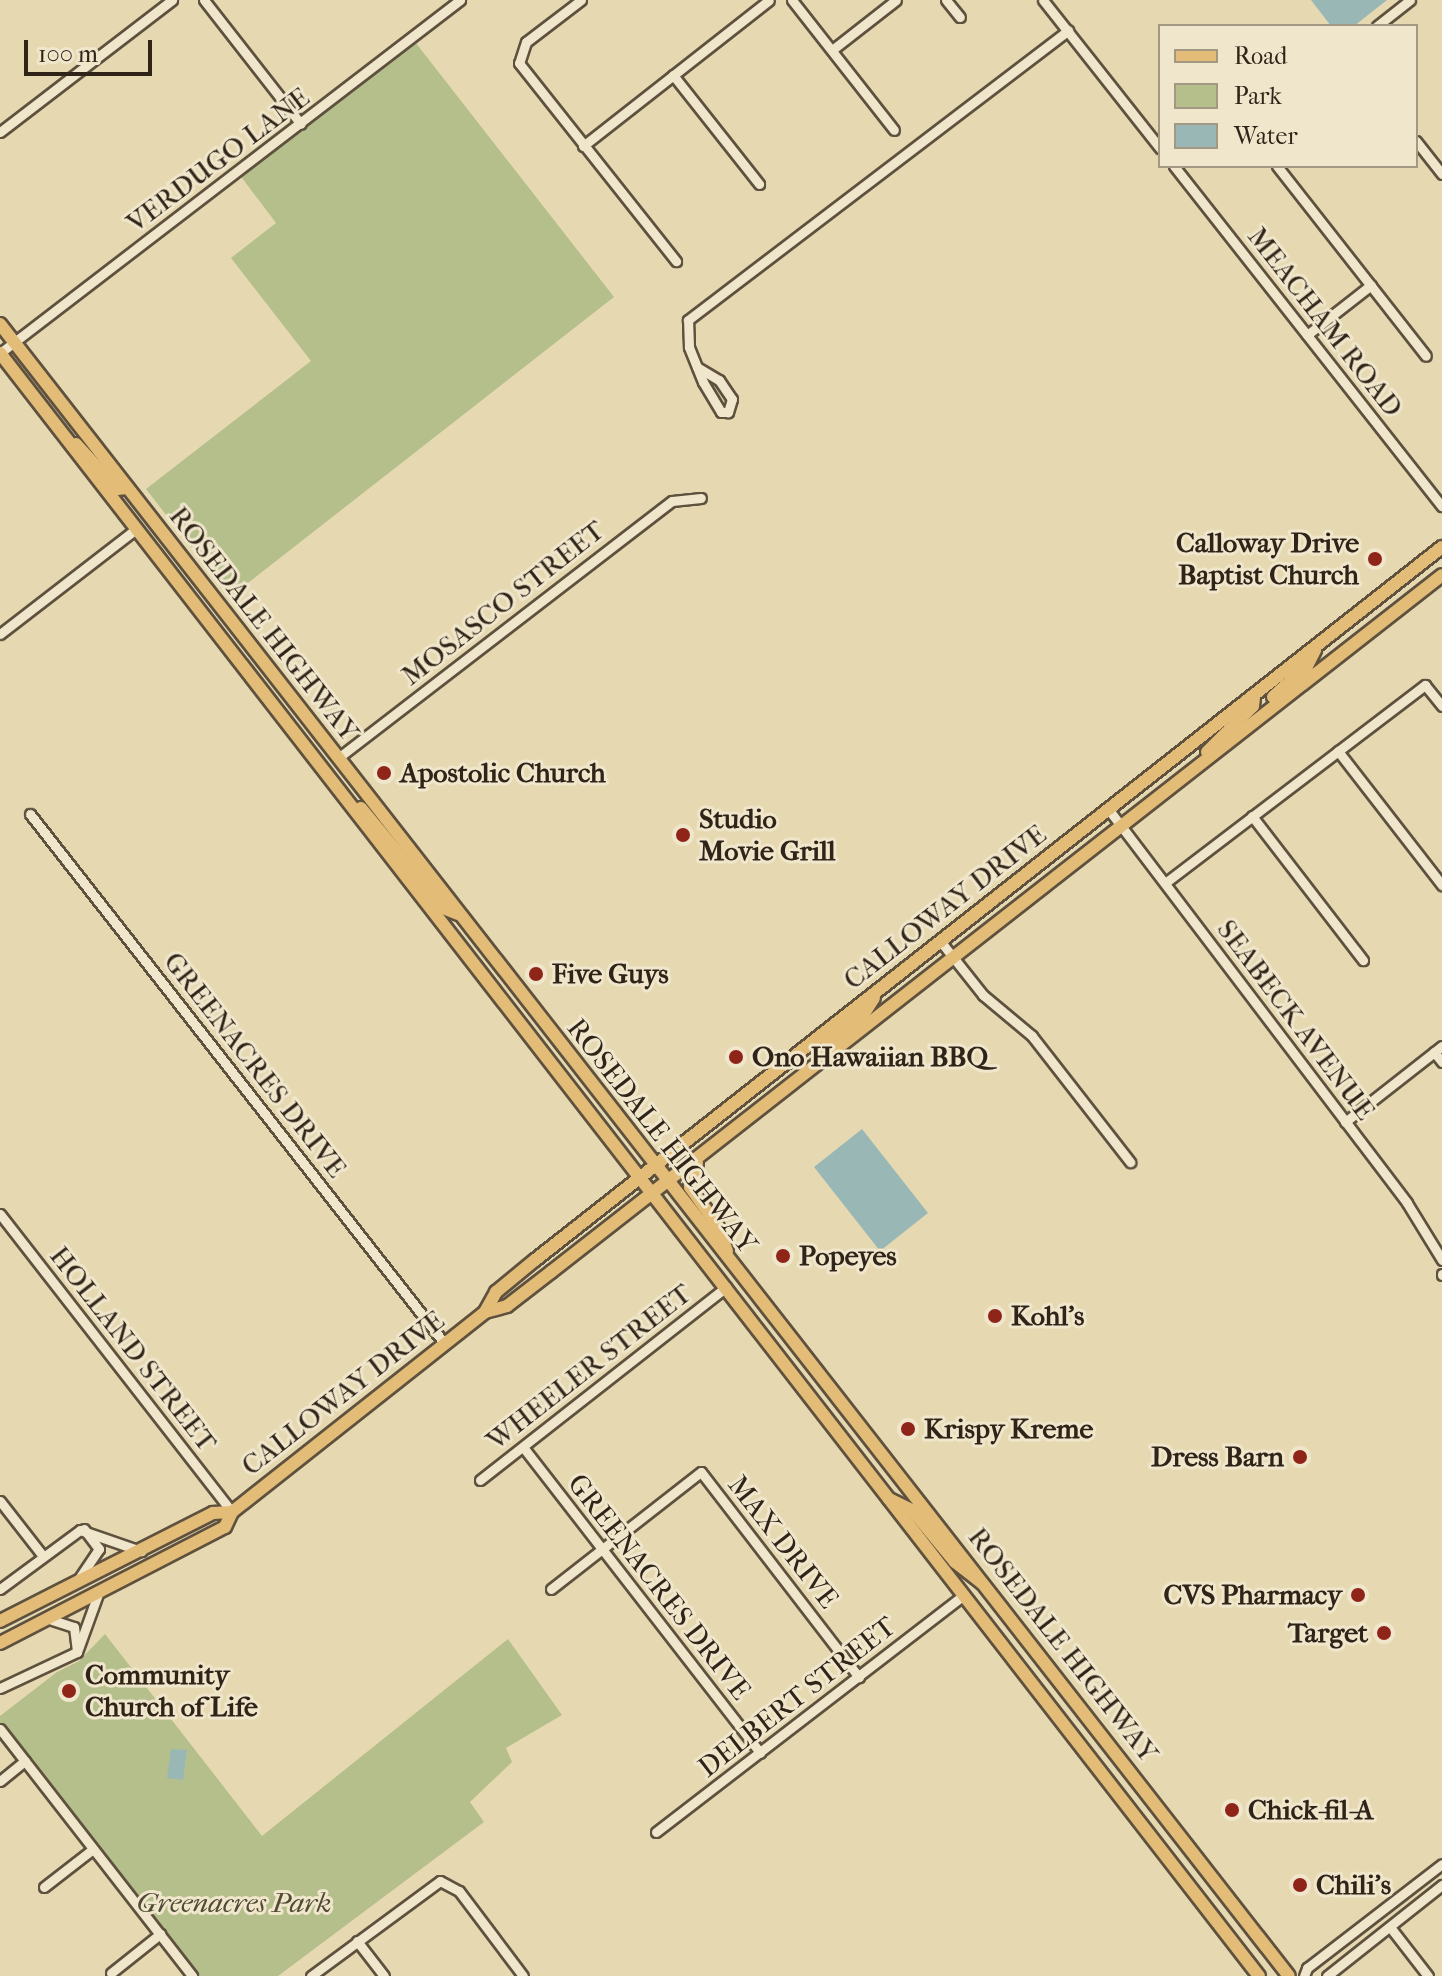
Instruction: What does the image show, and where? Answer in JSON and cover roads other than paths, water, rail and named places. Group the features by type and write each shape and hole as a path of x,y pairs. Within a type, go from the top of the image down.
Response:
{"main road":[{"name":"ROSEDALE HIGHWAY","path":"0,324 1289,1976"},
{"name":"ROSEDALE HIGHWAY","path":"0,353 1259,1976"},
{"path":"66,439 88,452 117,489 127,488"},
{"path":"136,529 153,533 211,607 237,629"},
{"name":"CALLOWAY DRIVE","path":"0,1643 225,1527 232,1512 485,1312 496,1292 640,1176 1442,547"},
{"name":"CALLOWAY DRIVE","path":"485,1312 507,1306 654,1193 1262,713 1442,575"},
{"path":"1262,713 1277,691 1315,658 1315,648"},
{"path":"1201,761 1215,739 1253,706 1254,697"},
{"path":"332,781 376,823 443,908 459,914"},
{"path":"446,928 460,929 493,969 515,987"},
{"path":"818,1062 828,1042 863,1015 880,989"},
{"path":"702,1156 691,1172 690,1187 717,1225 740,1275"},
{"path":"889,1499 912,1510 955,1562 988,1587"},
{"name":"CALLOWAY DRIVE","path":"0,1621 213,1513 232,1512"}],"street":[{"path":"0,132 172,0"},
{"path":"204,0 301,124"},
{"name":"VERDUGO LANE","path":"0,353 460,0"},
{"path":"581,0 521,49 524,72 676,261"},
{"path":"583,146 769,0"},
{"path":"792,0 894,130"},
{"path":"832,50 896,0"},
{"path":"946,0 960,17"},
{"path":"1380,24 1410,0"},
{"path":"1049,2 1158,145"},
{"path":"697,367 719,380 732,399 728,412 721,412 712,400 697,367 689,347 688,320 1068,30"},
{"path":"673,75 759,184"},
{"path":"1418,144 1442,174"},
{"name":"MEACHAM ROAD","path":"1176,168 1442,506"},
{"path":"1279,168 1426,356"},
{"path":"1307,335 1371,285"},
{"name":"MOSASCO STREET","path":"338,758 672,501 701,498"},
{"path":"0,634 136,529"},
{"path":"1165,883 1425,685 1442,706"},
{"path":"1338,751 1442,885"},
{"name":"SEABECK AVENUE","path":"1109,810 1407,1203 1442,1260"},
{"name":"GREENACRES DRIVE","path":"30,814 445,1344"},
{"path":"1252,816 1363,960"},
{"path":"941,942 983,995 1032,1036 1130,1162"},
{"path":"1345,1122 1438,1049 1442,1062"},
{"name":"HOLLAND STREET","path":"0,1214 232,1512"},
{"name":"WHEELER STREET","path":"480,1480 726,1287"},
{"name":"GREENACRES DRIVE","path":"523,1447 760,1753"},
{"name":"MAX DRIVE","path":"602,1549 701,1472 859,1677"},
{"path":"0,1501 43,1556"},
{"path":"0,1589 84,1529"},
{"path":"84,1529 141,1551"},
{"path":"74,1583 92,1566 99,1549 84,1529"},
{"path":"551,1589 602,1549"},
{"path":"0,1688 77,1652 98,1594"},
{"name":"DELBERT STREET","path":"656,1832 964,1595"},
{"path":"46,1619 65,1620 74,1627 77,1652"},
{"path":"0,1729 192,1976"},
{"path":"0,1781 25,1761"},
{"path":"44,1887 93,1849"},
{"path":"1304,1976 1307,1968 1442,1864"},
{"path":"311,1976 432,1883 447,1882 523,1976"},
{"path":"1327,1976 1442,1885"},
{"path":"1390,1927 1428,1976"},
{"path":"111,1973 160,1934"},
{"path":"357,1941 384,1976"}],"water":[{"path":"1311,0 1387,0 1357,24 1329,24"},
{"path":"862,1129 928,1213 880,1251 814,1167"},
{"path":"171,1749 187,1750 183,1780 167,1778"}],"place":[{"name":"Calloway Drive Baptist Church","path":"1375,559"},
{"name":"Apostolic Church","path":"384,773"},
{"name":"Studio Movie Grill","path":"683,835"},
{"name":"Five Guys","path":"536,974"},
{"name":"Ono Hawaiian BBQ","path":"736,1057"},
{"name":"Popeyes","path":"783,1256"},
{"name":"Kohl's","path":"995,1316"},
{"name":"Krispy Kreme","path":"908,1429"},
{"name":"Dress Barn","path":"1300,1457"},
{"name":"CVS Pharmacy","path":"1358,1595"},
{"name":"Target","path":"1384,1633"},
{"name":"Community Church of Life","path":"69,1691"},
{"name":"Chick-fil-A","path":"1232,1810"},
{"name":"Chili's","path":"1300,1885"}],"park label":[{"name":"Greenacres Park","path":"234,1903"}]}
